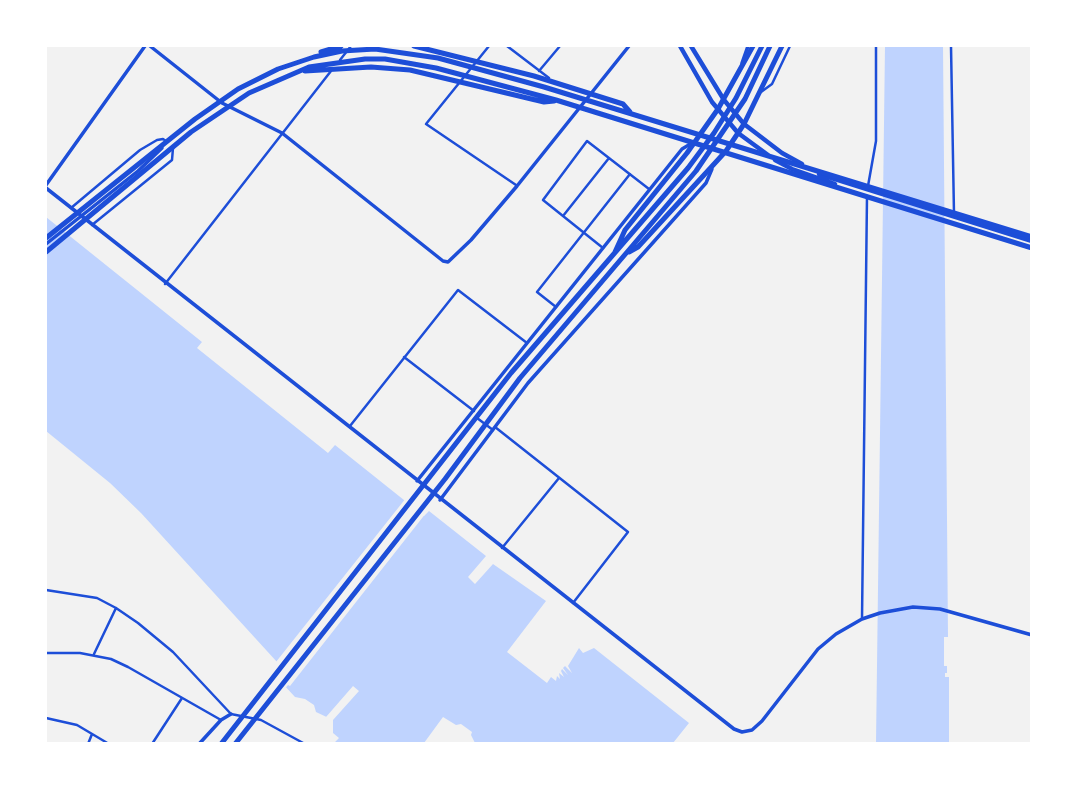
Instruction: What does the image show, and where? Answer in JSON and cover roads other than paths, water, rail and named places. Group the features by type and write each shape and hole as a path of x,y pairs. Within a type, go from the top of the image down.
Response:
{"highway":[{"path":"224,104 266,79 326,50 341,46"},
{"path":"414,46 534,76 623,104 632,113"},
{"path":"612,258 625,230 724,100 753,46"},
{"path":"221,743 511,373 663,200 715,133 751,71 762,46"},
{"path":"235,744 445,479 520,378 696,171 745,99 770,46"},
{"path":"623,255 638,247 714,164 738,133 761,93 782,46"},
{"path":"46,237 159,146 239,89 278,69 328,53 375,49 438,58 632,113 1031,243"},
{"path":"46,252 218,113 268,83 309,67 348,60 412,63 556,100 1031,243"},
{"path":"266,79 297,72 371,67 421,72 544,103 556,100"}],"main road":[{"path":"680,46 718,109 738,133 780,163 1031,243"},
{"path":"691,46 724,100 744,124 782,153 817,173 870,193"}],"street":[{"path":"145,46 46,186 165,284 350,426 719,719 742,732 752,730 818,649 836,634 873,616 913,607 953,611 1031,635"},
{"path":"150,46 224,104 282,133 443,261 448,262 471,240 517,186 629,46"},
{"path":"165,284 351,46"},
{"path":"489,46 426,124 517,186"},
{"path":"508,46 581,105"},
{"path":"539,71 559,46"},
{"path":"739,72 748,46"},
{"path":"761,93 772,84 790,46"},
{"path":"862,620 870,193 876,141 876,46"},
{"path":"951,46 951,217"},
{"path":"46,244 138,171 167,142 224,104"},
{"path":"160,151 173,145 224,104"},
{"path":"71,208 140,149 157,140 163,139 167,142"},
{"path":"417,481 649,189 682,149 696,140"},
{"path":"603,248 542,200 587,141 649,189"},
{"path":"92,225 172,160 173,145"},
{"path":"563,216 609,158"},
{"path":"440,500 528,383 706,183 714,164"},
{"path":"556,307 537,292 631,174"},
{"path":"350,426 458,290 527,343"},
{"path":"404,357 472,413 628,532 573,603"},
{"path":"502,548 559,478"},
{"path":"46,590 97,598 116,608 173,652 231,714 261,720 305,744"},
{"path":"94,654 116,608"},
{"path":"46,653 94,654 128,667 221,720"},
{"path":"152,744 182,698"},
{"path":"199,744 221,720 231,714"},
{"path":"46,718 69,722 109,744"},
{"path":"88,744 92,734"}],"water":[{"path":"885,46 943,46 948,637 944,637 944,666 947,666 945,677 949,677 949,743 876,743"},
{"path":"46,217 202,342 197,348 328,453 335,445 424,516 429,511 486,556 468,577 475,584 493,564 546,601 507,652 547,683 551,677 556,681 557,676 560,679 559,673 564,677 562,669 568,675 563,668 565,666 572,673 568,666 579,648 583,653 594,648 689,723 673,743 475,743 472,732 443,717 424,743 334,743 339,738 333,733 333,720 316,712 314,705 305,699 295,697 271,671 277,662 141,513 110,483 46,431"}]}
